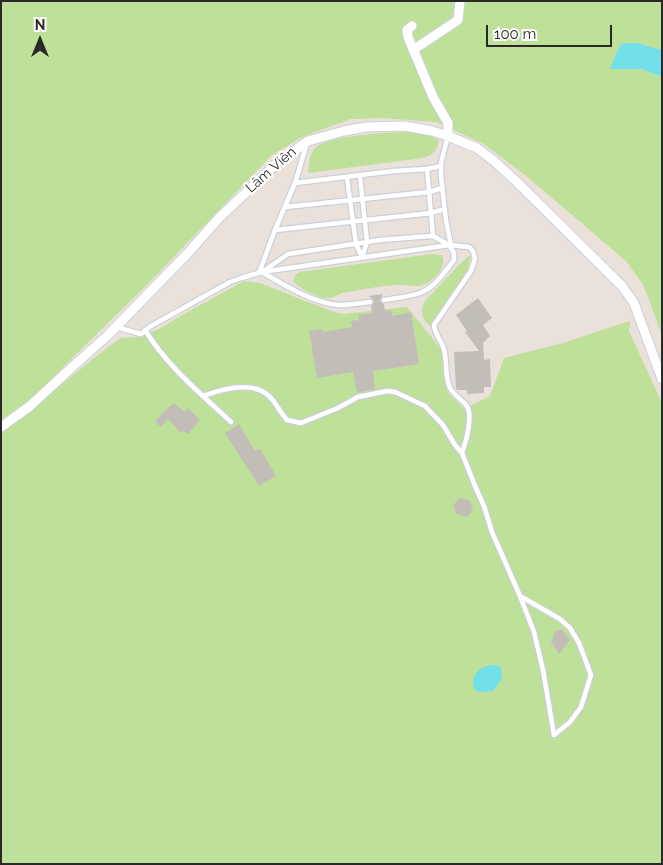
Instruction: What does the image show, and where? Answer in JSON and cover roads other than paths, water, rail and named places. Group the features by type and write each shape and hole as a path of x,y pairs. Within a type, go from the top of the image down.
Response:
{"street":[{"path":"414,50 458,20 460,1"},
{"path":"412,26 408,30 408,37 432,97 448,123 448,136"},
{"name":"Lâm Viên","path":"1,427 30,406 116,327 188,253 219,218 276,164 308,141 366,127 405,126 432,131 476,148 494,161 622,286 634,303 662,379"}],"lane":[{"path":"384,300 419,294 427,290 454,260 442,188 441,166 448,136"},
{"path":"260,273 275,230 295,183 308,141"},
{"path":"295,183 441,166"},
{"path":"427,169 433,236"},
{"path":"360,176 367,242 362,257"},
{"path":"347,178 356,244 362,257"},
{"path":"285,207 429,192 442,188"},
{"path":"275,230 431,213 445,209"},
{"path":"260,273 288,254 367,242 433,236 450,245"},
{"path":"116,327 141,334 151,326 230,282 260,273 450,245 469,247 476,259 472,271 434,325 444,347 450,388 469,409 469,426 462,453"},
{"path":"260,273 321,301 340,305 370,302"},
{"path":"145,330 165,358 231,422"},
{"path":"203,396 220,390 244,387 259,390 269,396 287,420 301,423 338,408 358,397 387,391 395,392 424,406 443,425 462,453 484,506 492,532 520,596 538,648 554,735 570,722 581,707 591,676 579,643 570,628 560,619 520,596"}],"water":[{"path":"637,43 662,50 662,77 642,69 610,69 621,44"},
{"path":"491,665 500,666 502,679 493,691 476,691 473,682 476,674 482,668"}]}
